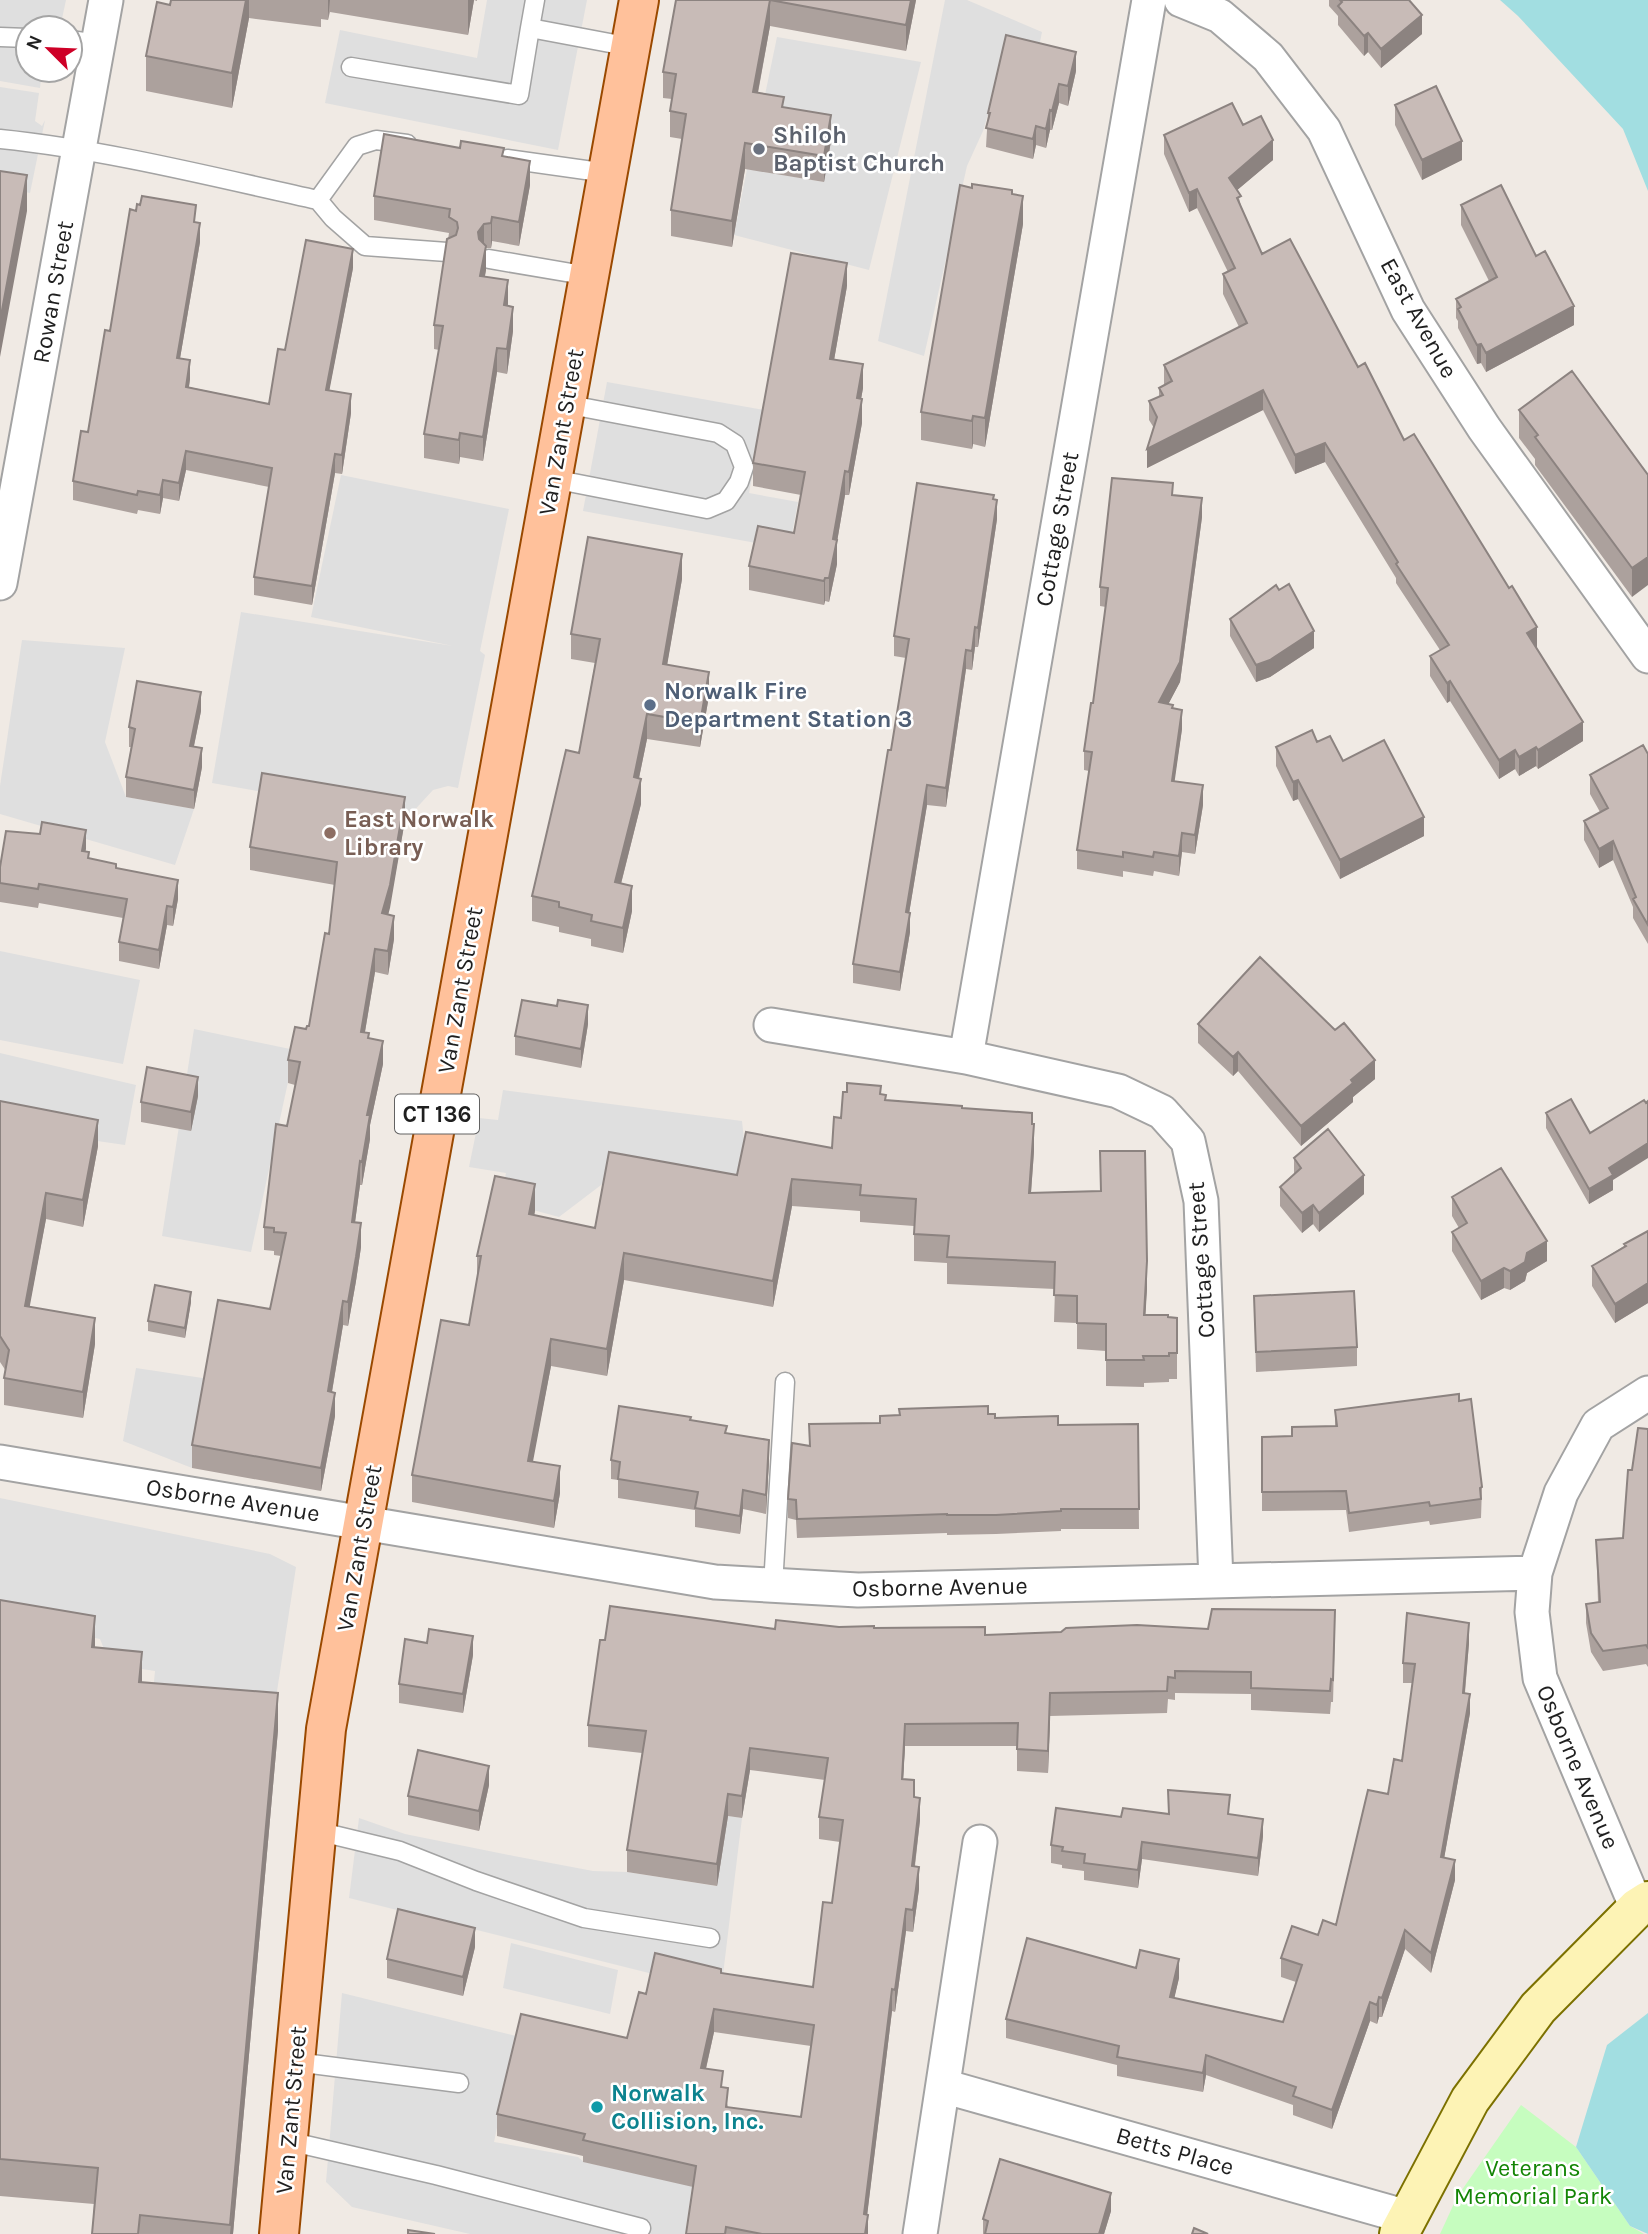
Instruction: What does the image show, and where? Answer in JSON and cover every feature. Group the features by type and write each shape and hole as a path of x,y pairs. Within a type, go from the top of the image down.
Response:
{"main road":[{"name":"Van Zant Street","path":"279,2234 326,1729 639,0"}],"street":[{"name":"Rowan Street","path":"84,42 106,0"},
{"name":"Cottage Street","path":"966,1058 1149,0"},
{"name":"East Avenue","path":"1181,0 1220,16 1268,57 1324,131 1408,310 1484,428 1648,656"},
{"name":"Rowan Street","path":"0,583 78,151 82,84"},
{"name":"Cottage Street","path":"771,1025 966,1058 1118,1090 1162,1112 1188,1141 1201,1201 1216,1581"},
{"path":"1535,1573 1561,1493 1598,1425 1648,1393"},
{"name":"Osborne Avenue","path":"0,1462 715,1582 858,1590 1535,1573 1532,1612 1540,1678 1643,1905"},
{"path":"920,2234 980,1842"},
{"path":"1403,2225 1470,2100 1538,2008 1643,1905"},
{"name":"Betts Place","path":"943,2086 1403,2225"}],"lane":[{"path":"351,67 519,95 535,0"},
{"path":"530,28 631,47"},
{"path":"0,139 137,160 318,200 333,218 365,246 447,252"},
{"path":"318,200 357,146 376,140 431,148"},
{"path":"485,156 607,173"},
{"path":"489,259 589,276"},
{"path":"553,480 707,509 726,502 739,482 744,467 736,444 718,433 565,404"},
{"path":"773,1586 785,1382"},
{"path":"317,1831 400,1851 476,1881 584,1918 710,1938"},
{"path":"296,2062 459,2082"},
{"path":"288,2141 436,2175 640,2228"}],"green space":[{"name":"Veterans Memorial Park","path":"1521,2105 1576,2147 1630,2226 1644,2234 1440,2234 1457,2197"}],"shaded area":[{"path":"0,0 66,0 63,14 14,14 14,83 0,81"},
{"path":"487,0 587,0 558,150 325,103 340,30 477,58"},
{"path":"945,0 967,0 1042,32 1036,62 1006,55 983,131 967,166 924,356 878,341"},
{"path":"777,37 921,62 869,270 734,235 747,169 824,182 760,119"},
{"path":"17,84 40,84 40,88"},
{"path":"0,87 39,93 35,121 42,126 45,120 30,193 0,187"},
{"path":"607,382 764,410 749,493 798,502 789,549 583,511"},
{"path":"341,475 509,509 480,651 485,655 458,788 448,786 433,790 410,815 404,817 212,783 241,612 453,646 311,617"},
{"path":"22,640 125,648 105,742 126,797 194,809 175,865 0,814 0,786"},
{"path":"0,951 140,980 123,1064 0,1040"},
{"path":"194,1029 295,1050 251,1252 162,1236"},
{"path":"0,1053 136,1085 125,1145 0,1127"},
{"path":"503,1090 742,1121 746,1159 737,1202 609,1179 559,1217 500,1201 506,1173 469,1167 479,1118 498,1120"},
{"path":"136,1368 209,1379 192,1468 123,1441"},
{"path":"0,1498 270,1554 296,1567 274,1711 153,1692 155,1671 110,1664 100,1639 0,1618"},
{"path":"728,1816 742,1818 721,1991 349,1898 359,1818 405,1834 514,1856 593,1871 627,1872 716,1886"},
{"path":"511,1943 618,1970 610,2014 503,1988"},
{"path":"342,1993 516,2036 494,2142 578,2157 584,2162 692,2186 685,2234 470,2234 352,2207 326,2182"}],"water":[{"path":"1500,0 1648,0 1648,191 1623,129"},
{"path":"1648,2013 1648,2234 1630,2226 1576,2147 1607,2045"}],"building":[{"path":"171,0 246,0 232,73 146,56 157,2 170,5"},
{"path":"676,0 770,0 753,92 784,97 782,107 831,115 824,156 745,143 732,221 671,210 686,114 670,111 676,74 663,72"},
{"path":"770,0 911,0 906,25"},
{"path":"1340,0 1409,0 1422,15 1381,49 1368,33 1364,36 1338,6 1342,2"},
{"path":"1006,35 1076,52 1068,86 1059,84 1046,129 1036,126 1033,139 986,128"},
{"path":"1436,86 1462,141 1422,160 1395,105"},
{"path":"1232,103 1243,125 1261,116 1273,140 1229,178 1241,196 1237,198 1262,254 1290,239 1358,367 1365,363 1404,440 1414,434 1509,588 1512,586 1537,627 1527,633 1583,722 1538,750 1536,747 1519,757 1515,750 1499,760 1450,681 1447,683 1430,656 1449,645 1396,564 1398,562 1325,443 1295,455 1263,390 1147,449 1157,417 1149,401 1163,395 1159,388 1172,381 1164,365 1247,323 1223,274 1235,268 1197,189 1189,193 1164,135"},
{"path":"384,134 460,148 461,141 504,148 502,156 530,161 519,222 492,217 491,223 484,224 478,232 479,239 486,246 480,276 508,280 504,305 513,307 507,349 497,348 483,437 460,433 459,440 424,434 443,326 434,325 447,239 456,235 458,228 457,222 449,217 450,209 374,196"},
{"path":"0,171 27,175 0,321"},
{"path":"972,184 1012,190 1012,194 1023,196 985,418 973,416 972,421 921,412 960,185 972,188"},
{"path":"1501,185 1536,256 1545,251 1574,306 1486,353 1481,344 1477,345 1458,309 1461,307 1456,299 1497,277 1461,205"},
{"path":"142,196 196,205 194,222 200,223 177,358 190,360 186,387 269,404 278,349 285,350 306,240 353,249 326,390 351,394 342,455 335,454 312,586 254,577 272,468 186,451 179,483 163,480 160,495 138,491 137,495 73,481 81,431 88,432 105,330 110,331 130,209 136,211"},
{"path":"791,253 847,263 830,359 863,364 857,398 862,399 849,472 845,471 833,539 837,540 829,578 824,581 749,566 758,526 794,533 805,472 753,463"},
{"path":"1572,371 1648,475 1648,557 1632,568 1535,437 1538,435 1519,410"},
{"path":"1112,478 1173,483 1172,495 1202,498 1180,662 1159,702 1182,710 1172,781 1203,785 1195,835 1182,833 1179,856 1154,852 1153,857 1123,852 1123,857 1077,850 1092,752 1084,751 1108,588 1100,587"},
{"path":"917,483 994,495 993,499 997,500 978,628 975,627 972,651 966,650 946,788 927,785 906,912 910,913 900,972 853,964 909,639 894,636"},
{"path":"588,537 682,554 663,664 709,672 700,723 647,714 634,777 641,779 615,882 632,886 623,928 591,921 592,915 559,907 559,902 532,896 566,750 579,753 600,639 571,634"},
{"path":"1289,584 1314,631 1270,660 1256,665 1230,619 1276,585 1279,590"},
{"path":"137,681 201,692 190,746 202,748 194,790 126,777 135,729 129,727"},
{"path":"1312,730 1317,742 1330,736 1343,761 1384,740 1424,817 1340,860 1298,780 1293,782 1276,747"},
{"path":"1643,745 1648,754 1648,925 1633,899 1636,897 1613,841 1599,849 1584,821 1608,808 1590,775"},
{"path":"262,773 405,797 390,885 382,913 394,916 388,951 375,949 361,1032 369,1033 368,1038 383,1041 367,1115 370,1115 362,1162 360,1161 352,1222 361,1223 348,1302 343,1301 328,1391 335,1393 321,1468 192,1445 218,1300 270,1309 286,1233 274,1232 274,1228 264,1227 276,1124 287,1126 300,1062 288,1060 295,1027 306,1029 309,1026 325,933 329,934 337,862 250,847"},
{"path":"42,822 86,830 82,851 89,852 88,858 116,864 116,868 178,880 173,907 167,906 159,950 119,942 127,899 39,884 38,889 0,883 6,831 40,834"},
{"path":"1260,957 1335,1030 1344,1023 1375,1060 1351,1080 1353,1083 1301,1126 1238,1052 1233,1057 1198,1024"},
{"path":"522,1000 557,1006 558,1000 588,1005 581,1049 515,1036"},
{"path":"147,1067 198,1077 191,1112 141,1102"},
{"path":"847,1083 881,1086 880,1094 886,1095 885,1100 1032,1113 1034,1124 1029,1193 1101,1191 1100,1151 1145,1151 1147,1261 1144,1315 1168,1315 1177,1318 1177,1353 1169,1353 1169,1356 1143,1356 1144,1360 1106,1360 1106,1324 1077,1323 1077,1296 1054,1295 1055,1262 947,1257 949,1236 914,1234 916,1199 860,1195 861,1185 792,1179 773,1281 624,1253 607,1349 551,1339 528,1461 560,1466 554,1501 412,1475 441,1320 469,1325 481,1256 477,1256 495,1176 535,1184 529,1214 595,1228 609,1152 737,1175 746,1132 832,1148 834,1117 841,1118 843,1092 847,1092"},
{"path":"1571,1099 1590,1133 1644,1100 1646,1103 1648,1101 1648,1143 1609,1168 1613,1175 1589,1189 1546,1113"},
{"path":"0,1101 98,1120 83,1200 46,1193 25,1306 95,1318 83,1392 4,1378 9,1350 0,1336"},
{"path":"1328,1129 1364,1175 1319,1213 1313,1205 1302,1213 1280,1187 1301,1168 1294,1158"},
{"path":"1501,1168 1547,1241 1527,1253 1525,1262 1510,1271 1504,1268 1481,1281 1452,1232 1467,1223 1452,1197"},
{"path":"1648,1231 1648,1283 1615,1304 1592,1266"},
{"path":"155,1285 191,1292 185,1328 148,1321"},
{"path":"1354,1291 1357,1347 1256,1352 1254,1296"},
{"path":"1459,1394 1459,1401 1471,1399 1482,1487 1481,1499 1430,1506 1429,1502 1349,1513 1346,1491 1262,1492 1262,1437 1292,1436 1292,1427 1337,1426 1335,1410"},
{"path":"619,1406 691,1417 690,1420 727,1426 725,1433 769,1440 766,1495 743,1490 740,1516 695,1508 698,1492 618,1479 620,1462 611,1460"},
{"path":"988,1406 988,1414 995,1414 995,1418 1058,1416 1058,1425 1138,1424 1139,1509 1061,1509 996,1515 797,1519 796,1500 788,1499 792,1443 810,1446 809,1424 880,1423 880,1416 900,1415 899,1409"},
{"path":"1638,1428 1648,1429 1648,1648 1646,1645 1603,1651 1591,1633 1586,1604 1600,1602 1596,1540 1623,1538 1628,1470 1632,1470"},
{"path":"0,1600 95,1616 92,1647 142,1652 139,1682 278,1693 230,2225 140,2215 138,2234 92,2234 98,2168 0,2159"},
{"path":"610,1606 775,1629 776,1620 839,1627 985,1627 985,1635 1137,1625 1208,1629 1212,1609 1335,1610 1333,1680 1331,1679 1330,1691 1251,1688 1251,1672 1175,1671 1175,1678 1168,1677 1167,1691 1050,1693 1048,1751 1017,1749 1018,1723 905,1724 902,1779 914,1780 914,1797 920,1798 912,1866 919,1867 913,1910 906,1909 895,1990 892,1989 864,2214 868,2215 865,2234 762,2234 726,2227 725,2234 686,2234 696,2166 583,2140 585,2134 497,2114 521,2014 627,2038 639,1992 646,1994 655,1953 721,1969 721,1973 813,1987 823,1902 832,1903 843,1820 819,1817 828,1758 750,1748 742,1796 728,1794 717,1864 627,1850 646,1731 588,1725 600,1640 605,1640","holes":["714,2009 814,2025 801,2117 726,2107 728,2088 721,2087 723,2071 701,2068"]},
{"path":"1407,1613 1469,1623 1463,1693 1470,1694 1441,1857 1455,1860 1431,1953 1405,1930 1382,1998 1379,1997 1377,2005 1370,2002 1332,2110 1293,2096 1296,2087 1206,2055 1203,2073 1117,2057 1119,2046 1006,2019 1027,1938 1136,1968 1140,1950 1179,1959 1170,1997 1283,2022 1302,1965 1281,1958 1292,1926 1318,1935 1323,1920 1336,1925 1368,1790 1388,1794 1394,1759 1402,1761 1415,1664 1403,1663"},
{"path":"429,1629 473,1636 463,1694 399,1684 405,1639 427,1643"},
{"path":"418,1750 489,1766 479,1811 408,1796"},
{"path":"1168,1790 1230,1795 1228,1814 1263,1819 1258,1858 1142,1842 1138,1870 1084,1863 1085,1854 1062,1851 1063,1847 1051,1845 1056,1808 1121,1817 1123,1808 1169,1814"},
{"path":"398,1909 475,1928 463,1977 387,1959"},
{"path":"1000,2159 1111,2193 1099,2234 985,2234 988,2221 983,2219"},
{"path":"1194,2228 1208,2234 1192,2234"},
{"path":"408,2230 435,2234 408,2234"}],"place":[{"name":"Shiloh Baptist Church","path":"759,149"},
{"name":"Norwalk Fire Department Station 3","path":"650,705"},
{"name":"East Norwalk Library","path":"330,833"},
{"name":"Norwalk Collision, Inc.","path":"597,2107"}]}
